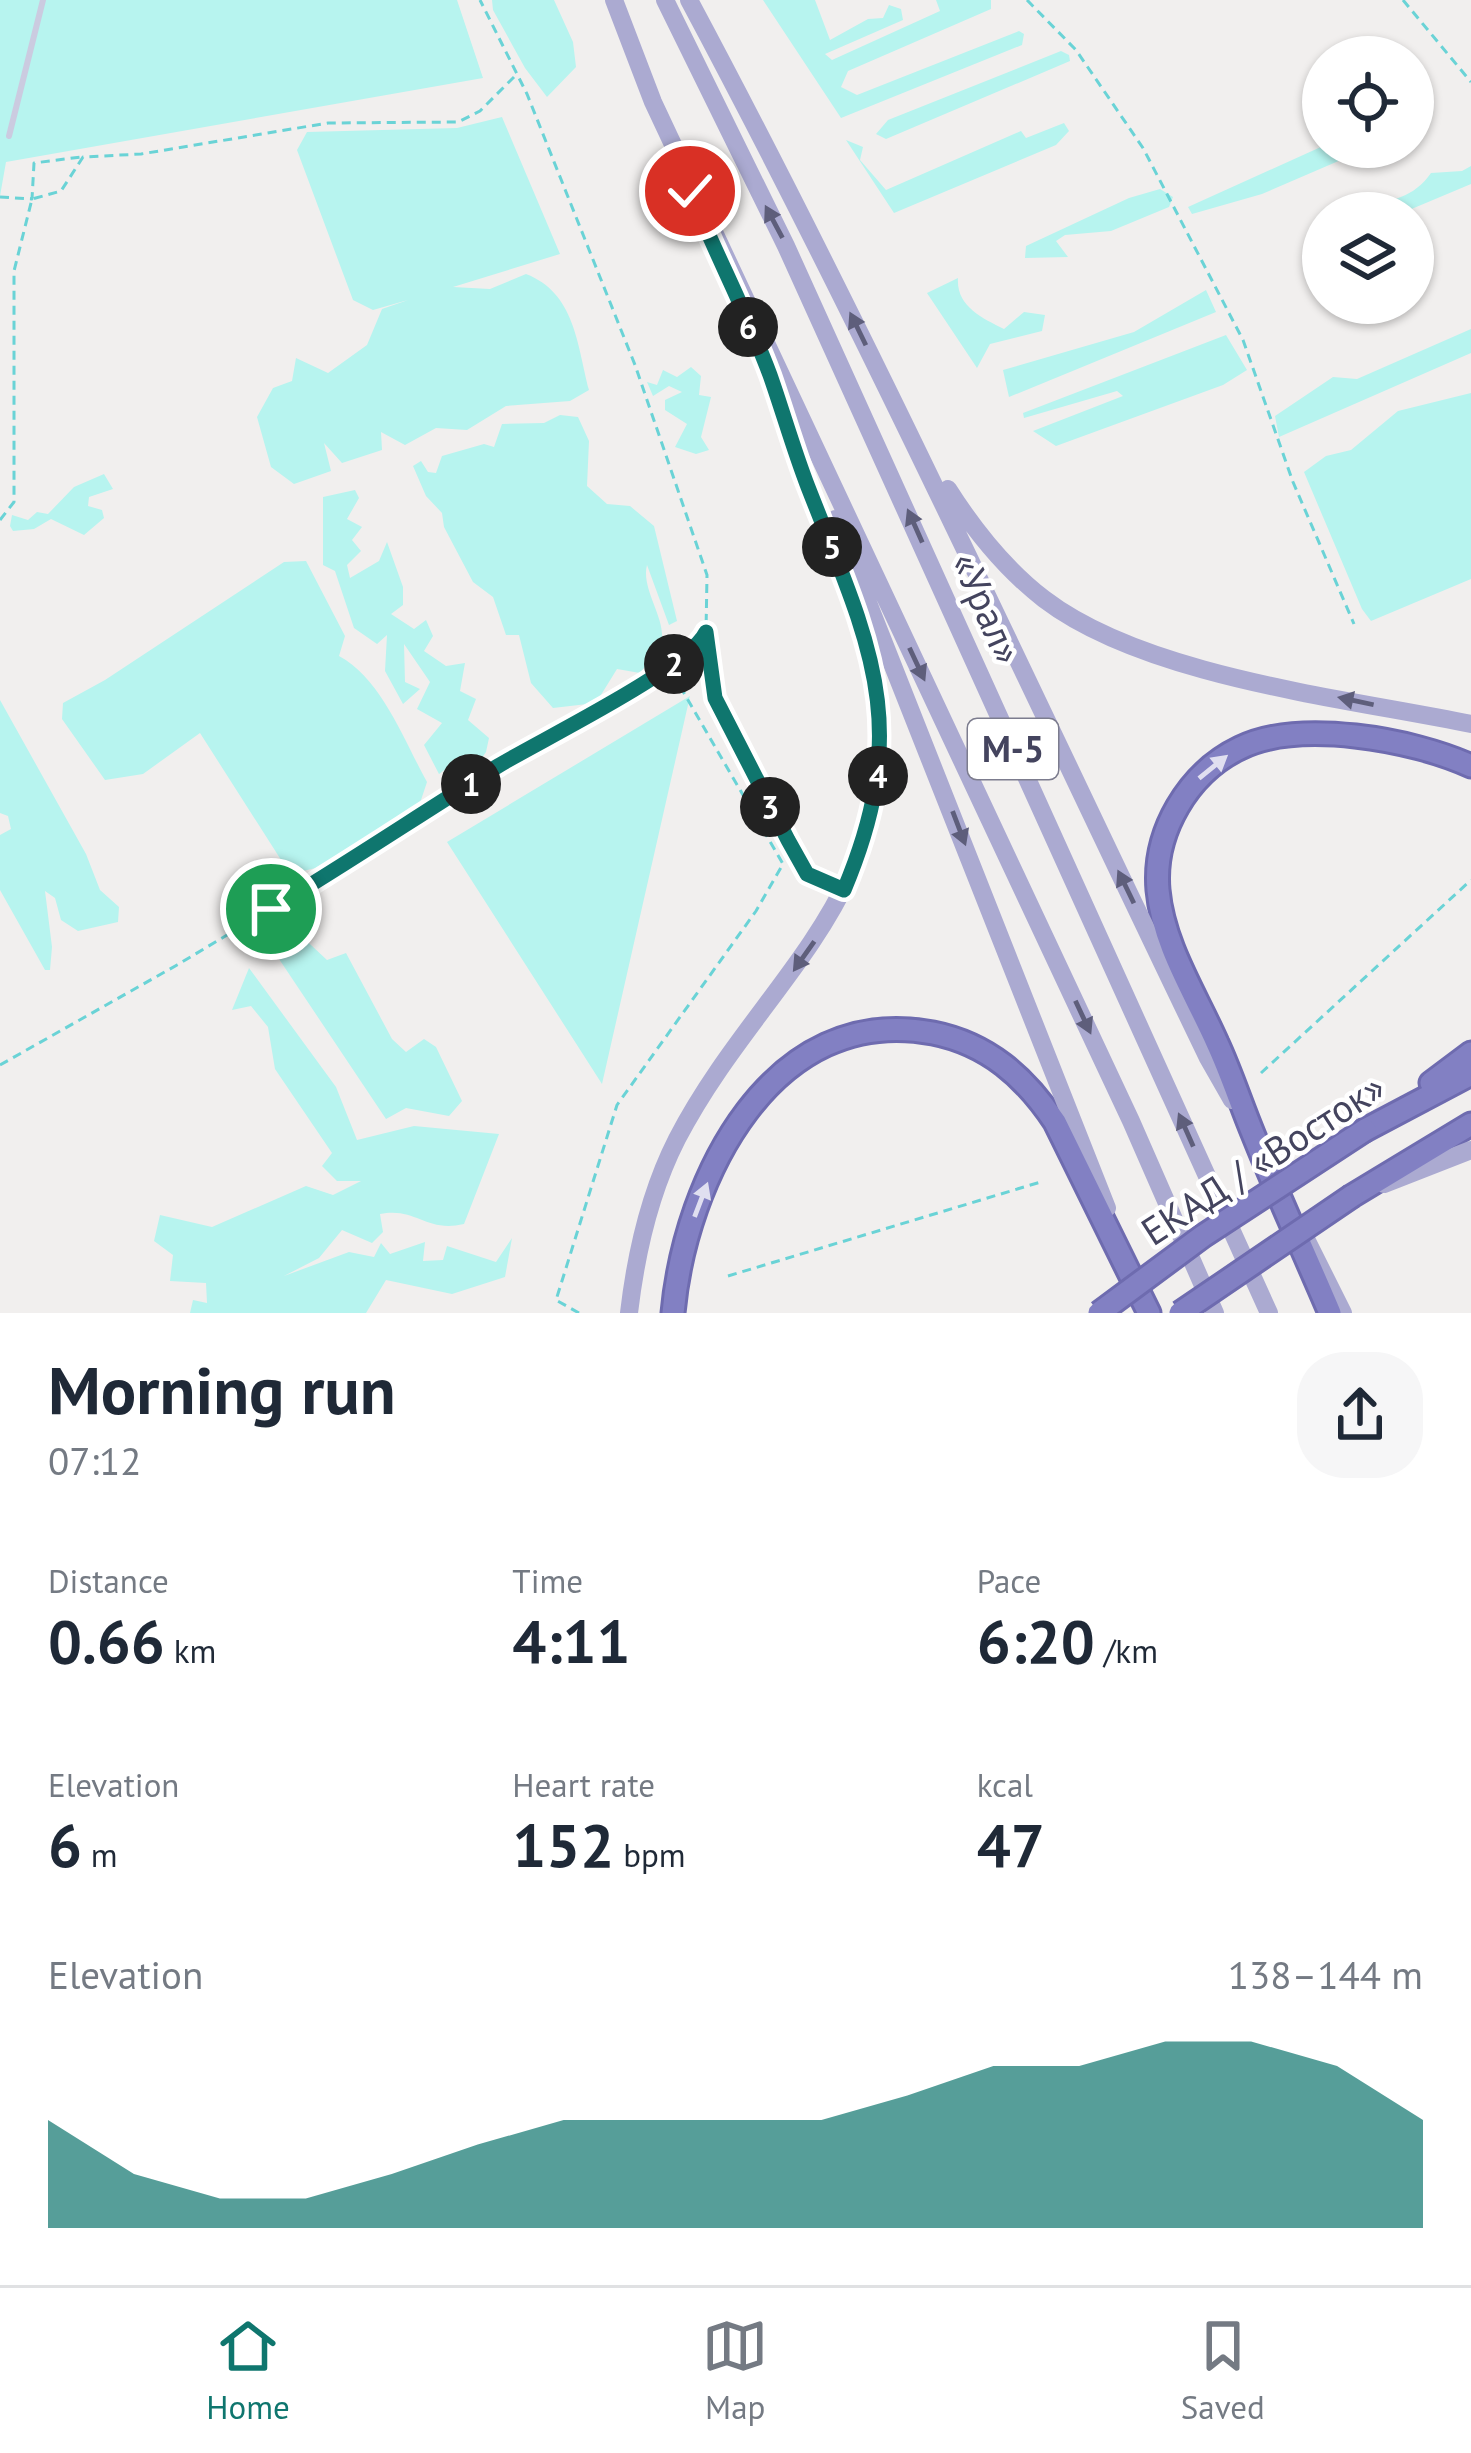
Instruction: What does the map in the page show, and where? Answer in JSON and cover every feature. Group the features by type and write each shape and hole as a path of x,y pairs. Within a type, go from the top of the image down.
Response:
{"highway":[{"path":"1330,1313 1219,1046 1166,935 1158,890 1159,862 1184,795 1223,756 1277,734 1354,736 1471,766"},
{"path":"674,1313 682,1258 695,1216 730,1136 752,1102 805,1055 865,1032 890,1029 919,1030 969,1043 992,1055 1036,1093 1145,1305"},
{"path":"1374,1124 1471,1053"},
{"name":"ЕКАД / «Восток»","path":"1100,1313 1203,1236 1374,1124 1471,1074"},
{"name":"ЕКАД / «Восток»","path":"1180,1313 1352,1196 1471,1124"}],"main road":[{"name":"М-5","path":"614,0 653,102 1131,1121 1215,1313"},
{"name":"«Урал»","path":"665,0 787,246 1269,1313"},
{"path":"689,0 777,165 1208,1058 1256,1141"},
{"path":"653,102 848,547 1145,1305"},
{"path":"629,1313 650,1206 678,1138 820,934 844,890 878,787 878,700 872,661 768,371"},
{"path":"909,435 985,541 1044,599 1082,623 1180,663 1471,724"},
{"path":"1352,1196 1471,1150"},
{"path":"1284,1203 1320,1260 1343,1313"}],"lane":[{"path":"10,136 43,0"}],"path":[{"path":"480,0 562,178 650,407 707,575 706,632 715,698 807,874 844,890"},
{"path":"1027,0 1076,50 1153,167 1243,340 1293,482 1354,624"},
{"path":"1402,0 1471,82"},
{"path":"0,520 14,502 14,272 32,199 34,163 141,154 328,123 458,122 481,111 516,75"},
{"path":"0,197 32,199 61,191 83,157"},
{"path":"0,1065 177,965 498,766 670,667 699,646 706,632"},
{"path":"579,1313 556,1300 616,1106 756,911 783,864 670,667"},
{"path":"1261,1073 1471,880"},
{"path":"728,1276 1044,1180"}],"shaded area":[{"path":"0,0 457,0 483,78 6,162 0,196"},
{"path":"492,0 554,0 573,42 576,67 547,97 525,68"},
{"path":"763,0 815,0 830,40 868,19 883,18 889,5 901,9 903,20 825,54 832,60 940,11 936,0 991,0 991,9 848,71 841,87 857,95 1019,31 1024,34 1022,45 841,118"},
{"path":"1061,51 1070,61 886,139 876,134 888,120"},
{"path":"502,117 560,254 453,287 490,289 526,274 542,283 555,294 571,322 589,390 570,401 506,406 467,430 436,428 405,445 381,432 382,450 342,463 324,443 331,471 294,484 271,467 257,417 273,388 292,381 296,358 328,373 367,345 382,309 408,300 373,310 353,300 297,150 307,132 457,128"},
{"path":"1064,123 1069,131 1056,145 894,213 846,140 863,147 860,160 886,190 1021,131 1026,138"},
{"path":"1302,155 1302,168 1322,168 1262,194 1192,214 1188,207"},
{"path":"1471,166 1471,184 1434,200 1434,192 1410,192 1431,173"},
{"path":"1160,189 1173,197 1169,207 1111,231 1065,235 1056,241 1068,257 1025,258 1026,246 1129,198"},
{"path":"958,278 961,296 979,315 1004,329 1024,312 1045,315 1042,331 990,344 977,368 927,293"},
{"path":"1206,290 1216,312 1009,397 1003,370 1134,332"},
{"path":"1471,329 1471,353 1279,437 1275,416 1333,377 1357,379"},
{"path":"1226,335 1247,370 1223,385 1056,446 1033,431 1123,396 1117,391 1024,418 1023,413"},
{"path":"691,367 701,376 699,395 711,397 701,437 709,450 696,454 675,447 687,424 665,410 665,400 682,392 669,386 653,396 647,382 657,385 663,370 677,377"},
{"path":"1471,393 1471,579 1371,621 1304,472 1326,456 1351,450 1398,411"},
{"path":"560,415 578,417 589,441 587,486 607,504 630,506 654,526 677,621 669,625 647,565 648,586 662,630 657,653 640,673 617,669 596,703 553,708 531,683 519,635 506,635 493,597 473,582 444,527 442,513 426,496 413,466 421,461 428,472 436,473 442,456 484,444 494,447 502,424 544,423"},
{"path":"104,474 113,489 89,497 88,506 102,510 104,518 84,535 51,519 34,529 13,531 10,526 12,515 28,520 37,512 48,514 74,487"},
{"path":"355,490 359,498 347,519 362,527 352,540 361,551 347,565 350,578 379,561 387,542 403,587 403,605 391,614 414,629 426,620 433,636 424,651 446,666 465,663 460,691 476,699 468,720 489,738 477,765 463,756 439,774 424,745 442,723 417,709 430,682 404,644 405,682 420,689 403,704 385,671 387,635 377,644 354,628 335,571 323,565 323,497"},
{"path":"306,561 345,636 339,656 380,695 427,782 420,803 316,868 290,874 200,733 143,774 105,780 62,719 63,703 284,562"},
{"path":"690,696 602,1084 447,842"},
{"path":"0,700 86,854 100,890 119,907 118,922 78,931 61,920 55,898 45,891 50,970 45,970 0,890 0,835 11,829 8,816 0,813"},
{"path":"296,931 327,960 346,953 392,1039 406,1052 424,1039 436,1047 462,1101 449,1116 406,1108 386,1119 277,956"},
{"path":"249,968 336,1087 357,1140 414,1126 499,1134 464,1224 440,1225 403,1214 380,1214 383,1232 372,1243 342,1230 319,1258 284,1276 349,1252 374,1257 381,1243 390,1254 425,1242 423,1261 443,1260 447,1246 496,1262 512,1238 505,1277 452,1294 386,1280 366,1313 190,1313 193,1300 207,1303 206,1283 170,1281 173,1255 154,1241 160,1215 212,1227 306,1186 333,1195 361,1181 337,1181 322,1166 332,1153 275,1069 268,1027 251,1006 232,1010"}],"route":[{"path":"271,909 498,766 670,667 699,646 706,632 715,698 788,840 807,874 844,890 878,787 878,700 872,661 768,371 690,191"}]}
